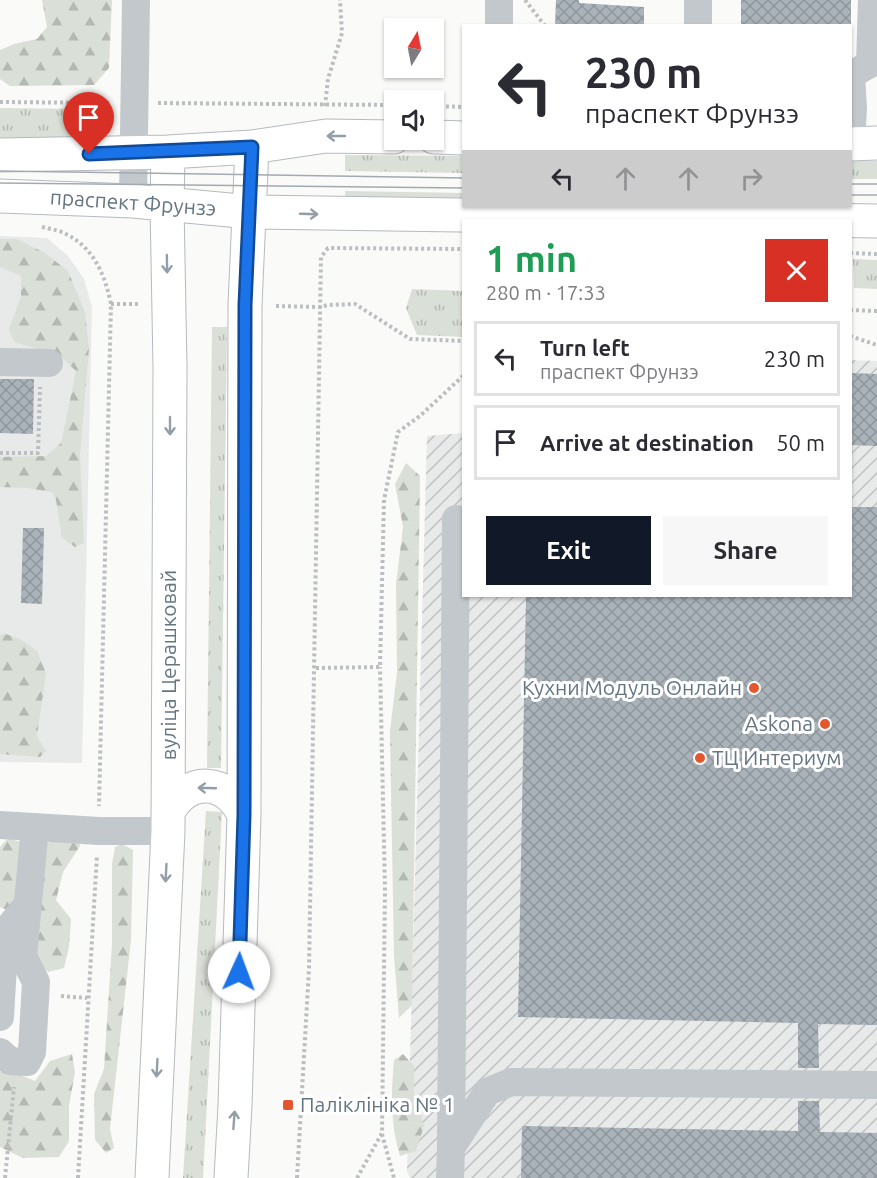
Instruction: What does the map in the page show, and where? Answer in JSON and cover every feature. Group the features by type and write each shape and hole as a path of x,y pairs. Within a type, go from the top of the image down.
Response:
{"main road":[{"name":"праспект Фрунзэ","path":"0,155 168,152 252,147 326,136 384,137"},
{"path":"444,137 462,138"},
{"path":"231,1178 236,1095 244,815 245,305 251,212 252,147"},
{"name":"вуліца Церашковай","path":"152,1178 168,821 170,367 168,152"},
{"name":"праспект Фрунзэ","path":"0,196 133,201 251,212 738,219"},
{"name":"праспект Фрунзэ","path":"852,221 877,221"},
{"path":"168,821 174,802 182,794 202,786 214,787 233,797 244,815"}],"lane":[{"path":"133,201 136,0"},
{"path":"499,0 499,24"},
{"path":"698,0 698,24"},
{"path":"852,74 870,64 872,0"},
{"path":"852,92 860,144"},
{"path":"0,362 45,373"},
{"path":"450,1178 456,519"},
{"path":"0,825 99,831 168,821"},
{"path":"0,1052 10,1061 27,1062 32,1052 36,982 23,956 35,827"},
{"path":"0,1017 4,932 28,904"},
{"path":"451,1148 487,1092 511,1082 877,1085"}],"path":[{"path":"340,0 342,33 328,79 326,103 384,105"},
{"path":"525,0 543,24"},
{"path":"444,106 462,107"},
{"path":"36,226 66,233 93,255 106,281 111,304 99,831 87,998 78,1178"},
{"path":"297,1178 309,969 316,668 321,257 328,248 327,240"},
{"path":"328,248 462,249"},
{"path":"852,253 877,254"},
{"path":"111,304 138,304"},
{"path":"276,306 320,307 328,304 355,304 410,339 462,341"},
{"path":"852,310 877,311"},
{"path":"852,337 877,345"},
{"path":"0,453 38,453 45,373"},
{"path":"394,1178 382,1133 385,888 380,667 384,500 398,432 420,416 462,377"},
{"path":"316,668 380,667"},
{"path":"60,996 87,998"},
{"path":"357,1178 382,1133"}],"shaded area":[{"path":"0,236 47,238 68,256 84,279 92,307 82,763 0,762"},
{"path":"852,360 877,361 877,1178 410,1178 407,1171 427,436 462,433 462,597 852,597"}],"green space":[{"path":"42,0 112,0 109,68 94,85 10,86 0,79 0,50 37,39 47,27"},
{"path":"0,108 83,109 84,140 0,143"},
{"path":"345,155 462,156 462,173 345,171"},
{"path":"852,161 877,161 877,179 852,179"},
{"path":"345,191 462,193 462,205 345,203"},
{"path":"0,239 17,239 45,253 68,271 85,312 89,349 80,455 84,543 75,547 62,538 56,500 52,492 0,487 0,457 46,456 61,443 76,371 60,356 14,342 9,329 21,296 21,276 0,267"},
{"path":"853,259 877,260 877,289 854,288"},
{"path":"412,289 462,291 462,337 417,335 406,308"},
{"path":"212,327 227,327 221,768 207,768"},
{"path":"406,463 420,476 412,1005 399,1018 394,956 390,731 397,672 396,584 403,527 395,484"},
{"path":"3,633 20,639 37,651 46,673 37,736 46,751 40,757 0,754 0,636"},
{"path":"206,811 222,812 203,1178 183,1178"},
{"path":"58,835 77,836 80,846 63,872 56,900 71,919 69,947 64,968 48,972 32,955 42,848"},
{"path":"8,838 24,843 20,904 7,910 0,907 0,847"},
{"path":"122,844 133,850 131,940 110,1129 114,1148 106,1153 95,1140 94,1094 104,1069 112,944 112,864 115,847"},
{"path":"72,1054 75,1072 69,1106 69,1141 59,1157 23,1158 0,1147 0,1072 11,1071 35,1081 50,1061"},
{"path":"403,1054 414,1066 414,1092 424,1126 416,1151 400,1156 393,1120 392,1085 394,1060"}],"building":[{"path":"556,0 579,0 579,3 644,7 644,24 555,24"},
{"path":"741,0 851,0 851,24 741,24"},
{"path":"852,373 877,374 877,446 852,445"},
{"path":"0,379 34,379 33,434 0,433"},
{"name":"ТЦ Интериум","path":"852,507 877,507 877,1025 818,1024 819,1068 798,1068 798,1023 518,1017 526,597 852,597"},
{"path":"23,528 44,528 42,604 21,603"},
{"path":"798,1101 819,1101 820,1132 877,1133 877,1178 521,1178 522,1126 798,1131"}],"tram line":[{"path":"0,171 462,178"},
{"path":"0,183 462,188"},
{"path":"852,184 877,184"},
{"path":"852,195 877,195"}],"place":[{"name":"Кухни Модуль Онлайн","path":"754,688"},
{"name":"Askona","path":"825,724"},
{"name":"ТЦ Интериум","path":"700,758"},
{"name":"Паліклініка № 1","path":"288,1105"}],"route":[{"path":"89,154 252,147 251,212 245,305 244,815 239,972"}]}
